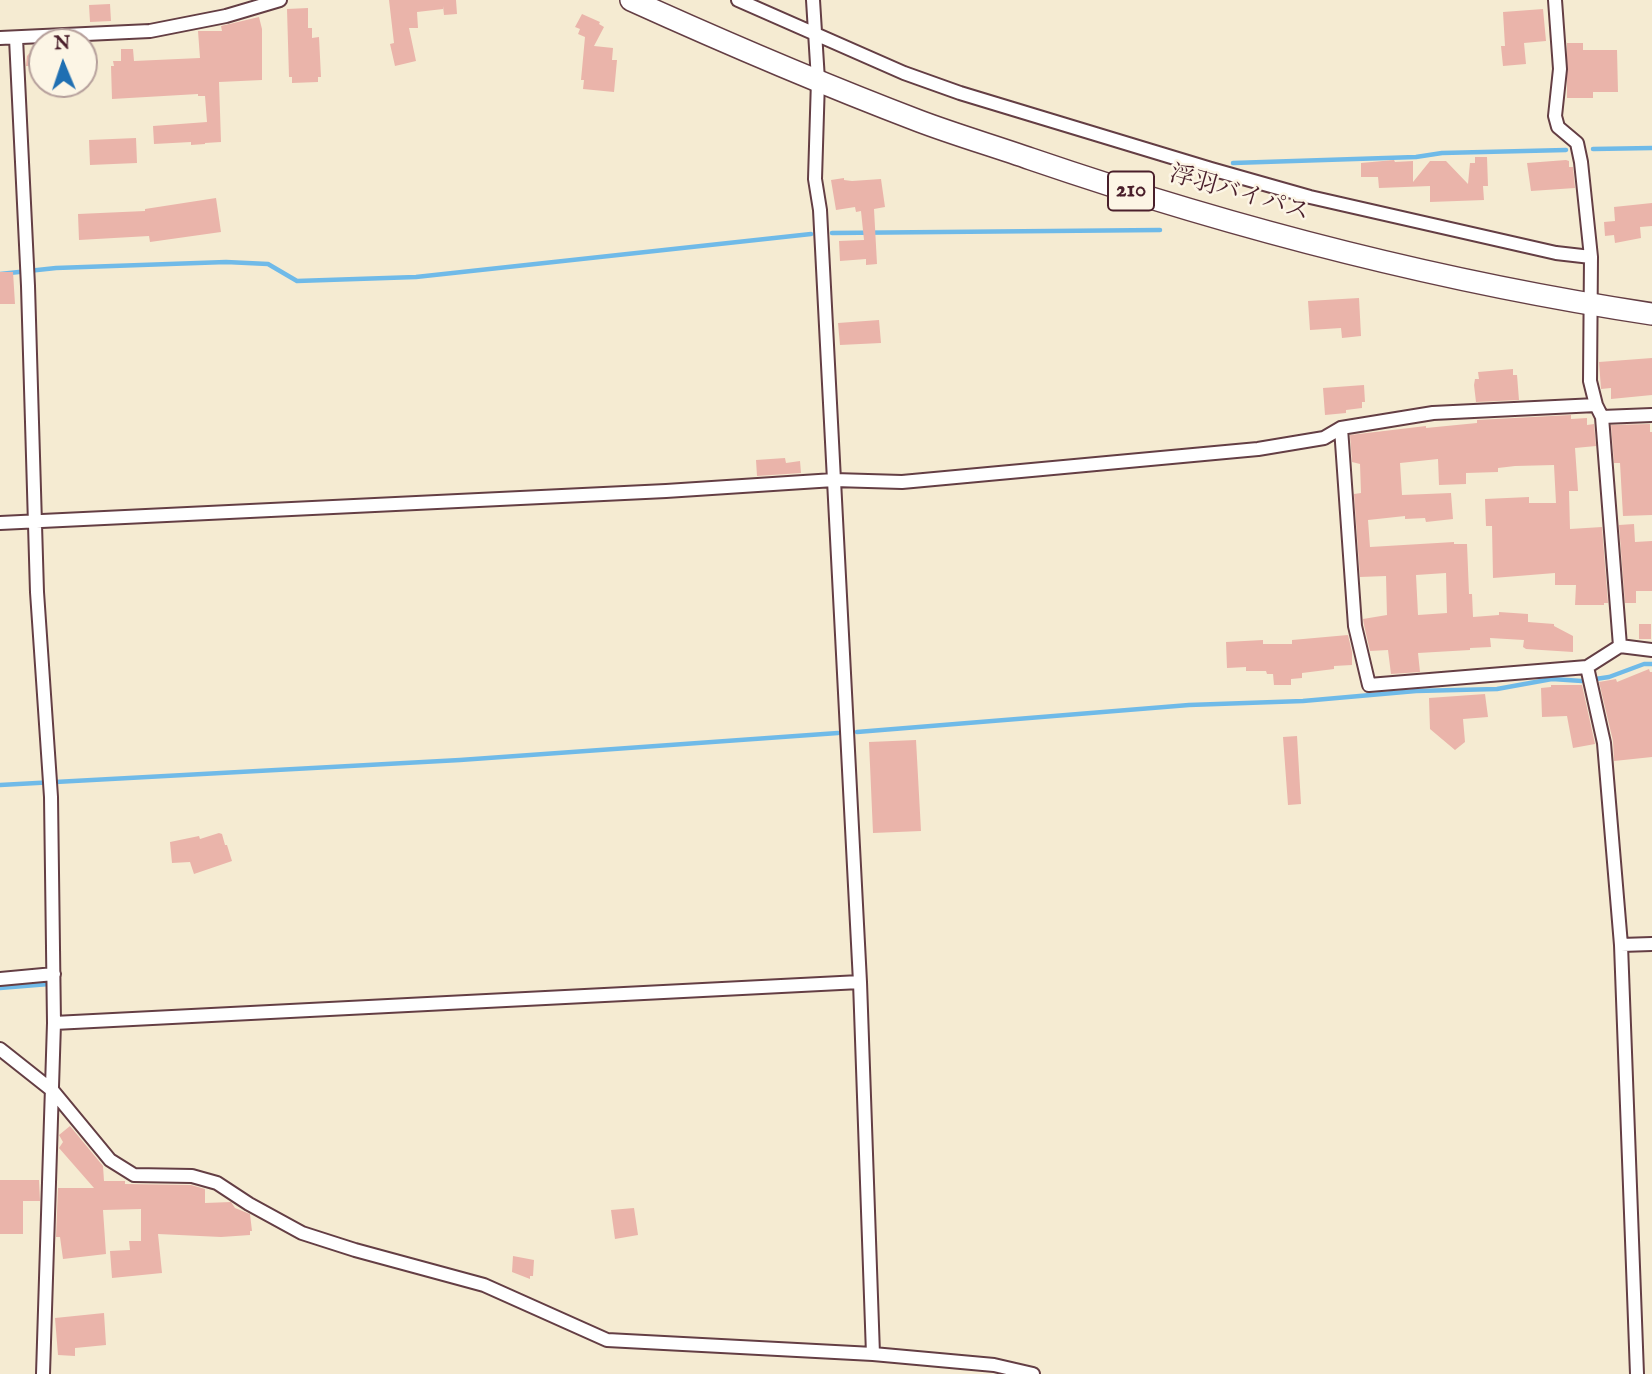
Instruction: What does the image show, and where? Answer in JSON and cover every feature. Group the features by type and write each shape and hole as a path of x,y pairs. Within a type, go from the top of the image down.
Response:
{"highway":[{"name":"浮羽バイパス","path":"631,0 920,121 1082,176 1249,228 1413,268 1652,314"}],"street":[{"path":"0,38 150,31 226,16 280,0"},
{"path":"738,0 904,73 960,93 1211,169 1310,197 1556,253 1591,257"},
{"path":"813,0 818,80 816,179 820,210 860,982 873,1354"},
{"path":"1555,0 1560,69 1555,116 1558,127 1577,144 1591,257 1590,381 1599,411 1620,646"},
{"path":"16,38 27,272 37,592 51,797 54,1023 43,1374"},
{"path":"0,523 652,492 834,480 902,482 1258,449 1324,438 1341,428 1433,413 1599,411 1652,415"},
{"path":"1341,428 1355,626 1369,685 1588,671 1620,646 1652,650"},
{"path":"1588,671 1604,743 1621,945 1637,1374"},
{"path":"1621,945 1652,944"},
{"path":"0,979 54,974"},
{"path":"54,1023 860,982"},
{"path":"0,1049 53,1091 110,1160 134,1175 192,1176 217,1182 249,1204 302,1233 484,1285 607,1340 873,1354 995,1365 1033,1374"}],"building":[{"path":"389,0 456,0 457,14 444,15 443,6 443,9 417,12 418,28 409,28 416,61 395,66 390,44 394,43"},
{"path":"110,4 111,21 90,22 89,5"},
{"path":"308,8 308,28 312,28 312,38 319,37 321,77 318,77 318,82 292,83 292,77 289,77 287,9"},
{"path":"1543,9 1546,41 1524,43 1526,64 1503,66 1503,12"},
{"path":"582,14 600,22 604,27 594,46 613,48 612,60 617,60 614,92 583,89 584,80 581,80 585,37 578,34 580,29 575,27"},
{"path":"259,17 262,29 262,80 219,82 221,142 191,145 191,142 154,144 153,126 207,122 205,96 198,94 112,99 111,66 114,66 113,61 121,61 121,49 133,49 134,61 200,58 198,31 222,31 221,26"},
{"path":"1567,43 1583,43 1583,50 1617,50 1618,92 1593,92 1593,98 1567,98"},
{"path":"136,138 137,163 90,165 89,140"},
{"path":"1475,157 1487,157 1488,186 1483,186 1484,200 1430,202 1430,186 1379,188 1378,177 1361,177 1361,163 1413,161 1413,182 1430,161 1446,161 1468,184 1470,163 1475,163"},
{"path":"1569,161 1569,167 1573,167 1575,188 1531,191 1527,163"},
{"path":"844,178 852,181 881,179 885,207 874,209 877,264 866,265 866,259 840,261 839,241 864,240 861,211 856,212 855,207 836,210 831,180"},
{"path":"216,198 221,232 150,242 149,236 79,240 78,214 145,211"},
{"path":"1652,203 1652,226 1640,227 1641,238 1615,243 1614,235 1605,236 1604,222 1615,221 1614,207"},
{"path":"0,272 13,272 15,304 0,304"},
{"path":"1359,298 1361,336 1342,338 1341,328 1310,330 1308,301"},
{"path":"879,320 881,343 840,345 838,323"},
{"path":"1652,358 1652,395 1611,399 1611,388 1601,389 1599,362"},
{"path":"1513,369 1513,375 1517,375 1519,400 1476,402 1474,385 1475,379 1479,379 1478,372"},
{"path":"1364,385 1365,402 1362,402 1362,408 1325,415 1323,388"},
{"path":"1571,415 1571,419 1587,418 1587,425 1594,424 1596,446 1575,448 1578,491 1569,491 1570,529 1602,527 1608,603 1575,605 1576,585 1555,585 1555,573 1493,578 1492,526 1486,526 1485,499 1529,497 1529,503 1556,503 1554,465 1515,466 1498,468 1498,472 1466,473 1466,484 1439,485 1438,459 1400,463 1402,495 1451,493 1453,519 1426,522 1425,518 1405,519 1405,516 1368,520 1370,547 1454,542 1467,544 1469,594 1472,594 1473,617 1499,615 1499,612 1528,614 1528,622 1554,624 1573,636 1573,652 1526,649 1523,647 1524,640 1490,638 1491,647 1418,653 1420,672 1391,674 1388,650 1370,651 1364,625 1363,619 1387,615 1386,576 1360,577 1354,494 1361,493 1360,464 1352,462 1350,435 1477,423 1477,420","holes":["1446,573 1447,613 1418,615 1416,575"]},
{"path":"1650,424 1652,515 1623,516 1620,463 1614,463 1611,425"},
{"path":"785,458 786,463 800,461 801,473 757,476 756,460"},
{"path":"1634,524 1635,542 1652,541 1652,591 1636,591 1636,603 1625,603 1619,525"},
{"path":"1639,624 1651,624 1651,639 1639,639"},
{"path":"1348,635 1352,665 1302,673 1302,678 1291,679 1291,685 1274,685 1273,674 1267,674 1266,671 1246,671 1246,667 1227,668 1226,642 1263,640 1263,644 1292,644 1292,640"},
{"path":"1649,669 1652,672 1652,757 1614,761 1613,741 1599,682 1616,679 1617,682"},
{"path":"1551,685 1582,685 1595,744 1573,748 1567,716 1542,717 1541,688"},
{"path":"1485,694 1488,717 1463,719 1465,742 1455,750 1430,729 1429,698"},
{"path":"1297,736 1301,804 1288,805 1283,737"},
{"path":"916,740 921,831 873,833 869,742"},
{"path":"222,834 232,861 194,874 190,862 172,863 170,842 199,836 200,839"},
{"path":"70,1126 103,1166 104,1181 191,1185 205,1189 205,1203 231,1202 235,1208 250,1214 250,1235 221,1237 158,1234 162,1273 112,1278 110,1251 130,1250 129,1241 141,1241 141,1209 103,1210 106,1254 63,1259 60,1237 56,1237 58,1188 94,1188 59,1148 63,1142 59,1135"},
{"path":"0,1180 39,1180 40,1201 23,1201 23,1234 0,1234"},
{"path":"634,1208 638,1235 615,1239 611,1210"},
{"path":"513,1256 534,1260 533,1276 530,1276 530,1279 512,1272"},
{"path":"104,1313 106,1345 75,1348 75,1356 58,1355 55,1318"}],"waterway":[{"path":"1593,149 1652,148"},
{"path":"1233,163 1566,150"},
{"path":"832,233 1160,230"},
{"path":"0,274 56,268 226,262 268,264 297,281 416,277 811,234"},
{"path":"857,732 1189,705 1303,701 1416,691 1497,689 1552,679 1582,681 1609,677 1644,664 1652,664"},
{"path":"0,785 460,760 838,733"},
{"path":"0,988 49,984"}]}
